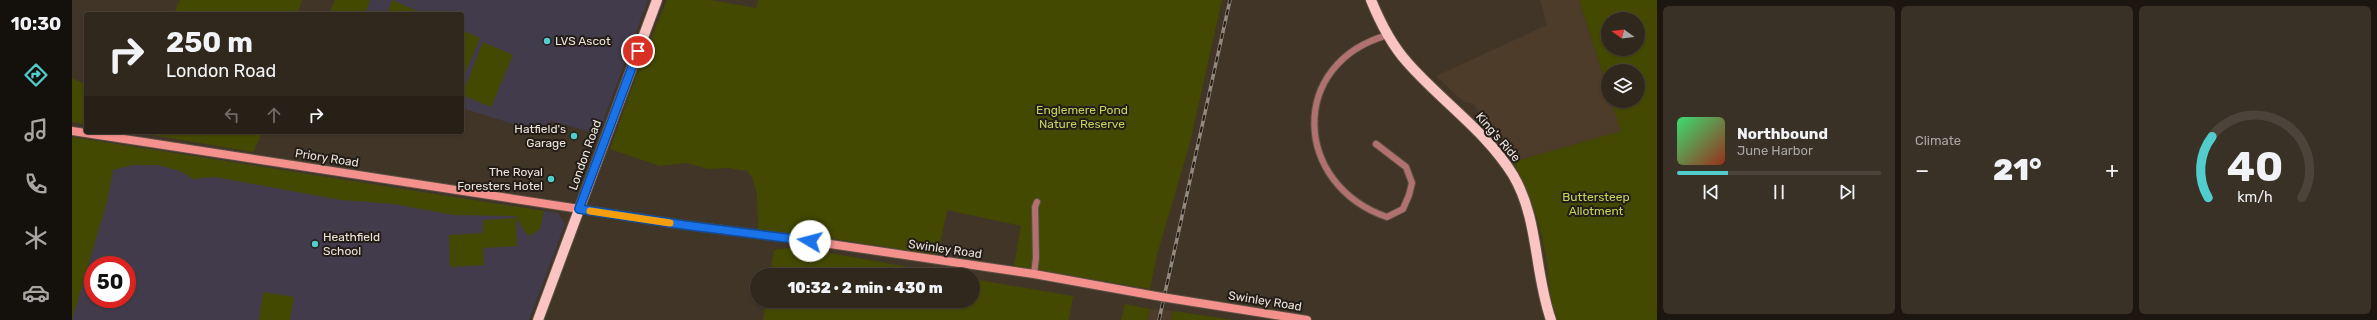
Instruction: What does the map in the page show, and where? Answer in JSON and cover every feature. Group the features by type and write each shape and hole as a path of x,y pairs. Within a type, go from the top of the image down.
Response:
{"main road":[{"name":"London Road","path":"538,320 657,0"},
{"name":"King's Ride","path":"1371,0 1388,36 1407,62 1480,134 1512,173 1522,191 1529,213 1543,296 1551,320"},
{"name":"Priory Road","path":"72,131 84,133"},
{"name":"Priory Road","path":"92,134 579,209"},
{"name":"Swinley Road","path":"579,209 1034,274 1156,296 1307,320"}],"street":[{"path":"1376,144 1406,167 1412,183 1403,209 1387,217 1370,211 1352,199 1341,188 1325,167 1314,129 1318,92 1348,52 1388,36"},
{"path":"1034,274 1036,258 1035,207 1037,202"}],"shaded area":[{"name":"LVS Ascot","path":"370,0 648,0 598,134 551,121 545,134 464,109 464,12 366,12"},
{"path":"1540,0 1579,0 1601,68 1601,108 1613,108 1621,131 1513,162 1482,127 1483,120 1474,104 1464,102 1436,76 1547,25"},
{"name":"Heathfield School","path":"72,137 558,213 565,224 529,320 72,320"},
{"path":"1150,309 1173,311 1171,320 1147,320"}],"green space":[{"path":"180,0 302,0 298,12 175,12"},
{"path":"335,0 370,0 366,12 330,12"},
{"path":"392,0 419,12 388,12"},
{"name":"Englemere Pond Nature Reserve","path":"667,0 711,0 756,8 758,0 1222,0 1190,143 1157,255 1150,289 1014,266 1021,226 947,210 938,255 815,236 758,231 757,195 752,177 747,171 729,168 708,169 686,163 660,166 610,149 642,60"},
{"name":"Buttersteep Allotment","path":"1579,0 1657,0 1657,320 1558,320 1551,297 1541,232 1529,196 1513,162 1621,131 1613,108 1645,108 1645,64 1601,64 1601,68"},
{"path":"464,31 480,38 464,75"},
{"path":"483,42 513,55 491,107 464,96 464,90"},
{"path":"72,78 84,84 84,124 72,122"},
{"path":"146,134 262,134 253,152"},
{"path":"72,137 544,211 540,229 530,236 526,233 515,216 454,215 393,204 341,200 215,177 193,179 180,171 158,165 133,165 113,170 107,202 91,256 84,256 84,280 72,320"},
{"path":"516,218 517,246 483,248 484,265 450,267 449,235 483,233 483,220"},
{"path":"796,247 914,268 771,268 774,250"},
{"path":"980,280 1073,296 1069,320 763,320 765,308 980,308"},
{"path":"263,292 294,297 290,320 259,320"},
{"path":"1125,304 1150,309 1147,320 1121,320"},
{"path":"1173,311 1234,320 1171,320"}],"railway":[{"path":"1159,320 1230,0"}],"slow traffic":[{"path":"590,211 670,223"}],"place":[{"name":"LVS Ascot","path":"547,41"},
{"name":"Hatfield's Garage","path":"574,136"},
{"name":"The Royal Foresters Hotel","path":"551,179"},
{"name":"Heathfield School","path":"315,244"}],"route":[{"path":"638,51 579,209 684,225 810,241"}]}
